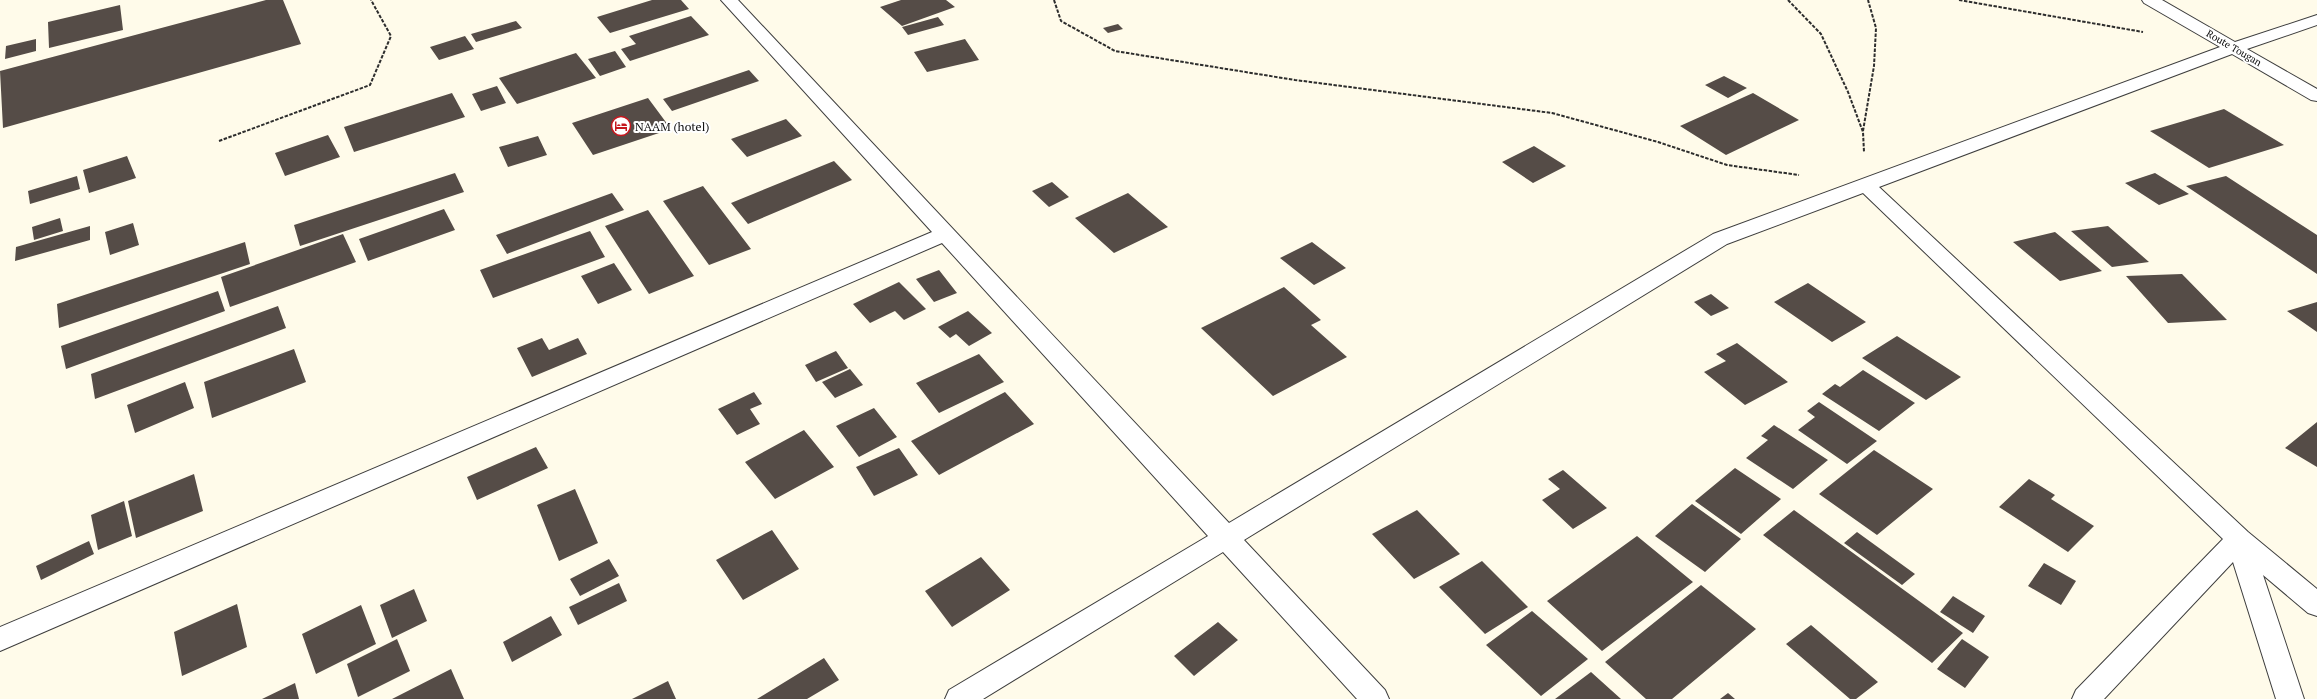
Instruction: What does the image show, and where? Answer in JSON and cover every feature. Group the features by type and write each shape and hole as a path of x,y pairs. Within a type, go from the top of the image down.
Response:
{"street":[{"path":"729,0 1227,537 1375,699"},
{"name":"Route Tougan","path":"2150,0 2317,96"},
{"path":"959,699 1720,238 2234,48 2317,20"},
{"path":"1866,185 2239,538 2317,605"},
{"path":"0,639 946,234"},
{"path":"2086,699 2239,538"},
{"path":"2239,538 2290,699"}],"path":[{"path":"219,141 370,85 391,36 371,0"},
{"path":"1054,0 1061,21 1115,51 1190,65 1295,80 1552,113 1658,142 1727,165 1804,176"},
{"path":"1788,0 1821,34 1848,92 1863,132"},
{"path":"1866,185 1863,132 1874,66 1876,28 1868,0"},
{"path":"1959,0 2148,33"}],"building":[{"path":"266,0 283,0 301,44 3,128 0,71"},
{"path":"652,0 681,0 689,9 610,33 597,17"},
{"path":"901,0 946,0 955,7 902,26 880,7"},
{"path":"120,5 123,30 49,48 48,22"},
{"path":"691,16 709,35 630,61 621,49 636,44 629,36"},
{"path":"938,17 944,25 908,35 902,27"},
{"path":"516,21 522,28 476,42 471,34"},
{"path":"1118,24 1123,29 1108,33 1103,28"},
{"path":"465,36 474,49 439,60 430,47"},
{"path":"36,39 36,51 5,59 6,46"},
{"path":"965,39 979,60 927,72 914,52"},
{"path":"615,51 626,67 600,76 588,59"},
{"path":"576,53 596,78 517,104 499,78"},
{"path":"749,70 759,81 672,111 663,99"},
{"path":"1724,76 1747,88 1728,98 1705,85"},
{"path":"497,86 506,103 481,111 472,94"},
{"path":"452,93 465,117 354,152 344,127"},
{"path":"1753,93 1799,120 1726,155 1680,126"},
{"name":"NAAM (hotel)","path":"648,98 671,129 593,155 572,123"},
{"path":"2224,109 2284,145 2209,168 2150,131"},
{"path":"786,119 802,136 747,157 731,139"},
{"path":"328,135 340,157 285,176 275,153"},
{"path":"538,136 547,155 508,167 499,147"},
{"path":"1534,146 1566,166 1533,183 1502,162"},
{"path":"127,156 136,178 89,193 83,170"},
{"path":"834,161 852,180 748,224 731,203"},
{"path":"455,173 464,192 300,246 294,225"},
{"path":"2155,173 2189,194 2159,205 2125,183"},
{"path":"77,176 80,189 30,204 28,191"},
{"path":"2226,176 2317,235 2317,274 2186,186"},
{"path":"1052,182 1069,197 1049,207 1032,191"},
{"path":"703,186 751,249 709,265 663,201"},
{"path":"612,193 624,210 507,254 496,235"},
{"path":"1128,193 1168,227 1114,253 1075,218"},
{"path":"444,209 455,230 368,261 359,239"},
{"path":"648,210 694,276 649,294 605,226"},
{"path":"60,218 63,231 34,240 32,227"},
{"path":"133,223 139,245 110,255 105,232"},
{"path":"90,226 90,240 15,261 16,247"},
{"path":"2108,226 2149,262 2112,267 2071,231"},
{"path":"590,231 605,257 493,298 480,270"},
{"path":"2055,232 2102,271 2060,281 2013,242"},
{"path":"343,234 356,262 230,307 221,277"},
{"path":"245,242 250,264 59,328 57,304"},
{"path":"1312,242 1346,268 1314,285 1280,258"},
{"path":"614,263 632,290 598,304 581,276"},
{"path":"939,270 957,293 934,302 916,279"},
{"path":"2182,274 2227,320 2168,323 2126,276"},
{"path":"899,282 926,309 904,320 895,311 870,323 853,304"},
{"path":"1808,283 1866,322 1832,342 1774,302"},
{"path":"1284,287 1321,320 1311,325 1347,357 1273,396 1201,328"},
{"path":"218,291 225,311 66,369 61,346"},
{"path":"1711,294 1729,308 1711,316 1694,302"},
{"path":"2317,302 2317,332 2287,311"},
{"path":"278,306 286,328 95,399 91,374"},
{"path":"968,311 992,333 969,346 956,334 950,338 938,327"},
{"path":"1897,336 1961,377 1926,400 1862,358"},
{"path":"542,338 549,350 578,338 587,354 532,377 517,348"},
{"path":"1737,343 1788,382 1745,405 1704,372 1726,361 1716,354"},
{"path":"294,349 306,382 212,418 204,382"},
{"path":"836,351 848,368 816,382 805,365"},
{"path":"979,354 1004,382 939,413 916,383"},
{"path":"850,369 863,385 835,398 822,382"},
{"path":"1863,370 1915,403 1879,431 1822,394 1835,384 1840,387"},
{"path":"185,382 194,408 135,433 127,405"},
{"path":"754,392 762,404 750,409 760,424 737,435 718,409"},
{"path":"1005,392 1034,424 939,475 911,441"},
{"path":"1819,402 1877,441 1847,464 1798,430 1815,417 1807,411"},
{"path":"874,408 897,437 859,457 836,426"},
{"path":"2317,422 2317,467 2285,448"},
{"path":"1774,425 1828,460 1793,489 1746,458 1768,440 1761,436"},
{"path":"804,430 834,467 775,499 745,462"},
{"path":"536,447 548,468 477,500 467,477"},
{"path":"899,448 918,475 874,496 856,467"},
{"path":"1874,450 1933,489 1877,535 1819,494"},
{"path":"1735,468 1781,499 1741,534 1695,501"},
{"path":"1563,470 1607,508 1573,529 1542,500 1560,489 1548,479"},
{"path":"194,474 203,511 136,538 128,501"},
{"path":"2029,479 2055,495 2051,499 2094,526 2068,552 1999,507"},
{"path":"575,489 598,543 559,561 537,505"},
{"path":"124,501 132,536 98,550 91,515"},
{"path":"1692,504 1741,539 1705,572 1655,536"},
{"path":"1417,510 1460,554 1414,579 1372,534"},
{"path":"1794,510 1963,633 1932,663 1763,535"},
{"path":"772,530 799,569 743,600 716,560"},
{"path":"1857,532 1915,574 1902,585 1844,543"},
{"path":"1637,536 1693,582 1602,651 1547,601"},
{"path":"89,541 94,554 41,580 36,566"},
{"path":"981,557 1010,590 952,627 925,591"},
{"path":"609,559 619,576 580,596 570,579"},
{"path":"1482,561 1528,607 1485,634 1439,587"},
{"path":"2044,563 2076,581 2061,605 2028,586"},
{"path":"619,583 627,601 578,625 569,607"},
{"path":"1701,585 1756,629 1672,699 1646,699 1605,662"},
{"path":"414,589 427,621 392,638 380,605"},
{"path":"1953,596 1985,616 1973,633 1940,612"},
{"path":"237,604 247,647 182,676 174,632"},
{"path":"361,605 376,644 316,674 302,634"},
{"path":"1532,611 1588,659 1541,696 1486,645"},
{"path":"551,616 562,635 512,662 503,642"},
{"path":"1218,622 1238,640 1194,676 1174,656"},
{"path":"1811,625 1878,682 1856,699 1850,699 1786,644"},
{"path":"397,639 410,671 358,697 347,664"},
{"path":"1962,639 1989,657 1965,688 1937,669"},
{"path":"824,658 839,680 807,699 757,699"},
{"path":"451,669 464,699 392,699"},
{"path":"1591,672 1621,699 1555,699"},
{"path":"668,681 676,699 632,699"},
{"path":"295,683 299,699 262,699"},
{"path":"1728,693 1735,699 1720,699"}],"place":[{"name":"NAAM (hotel)","path":"621,126"}]}
